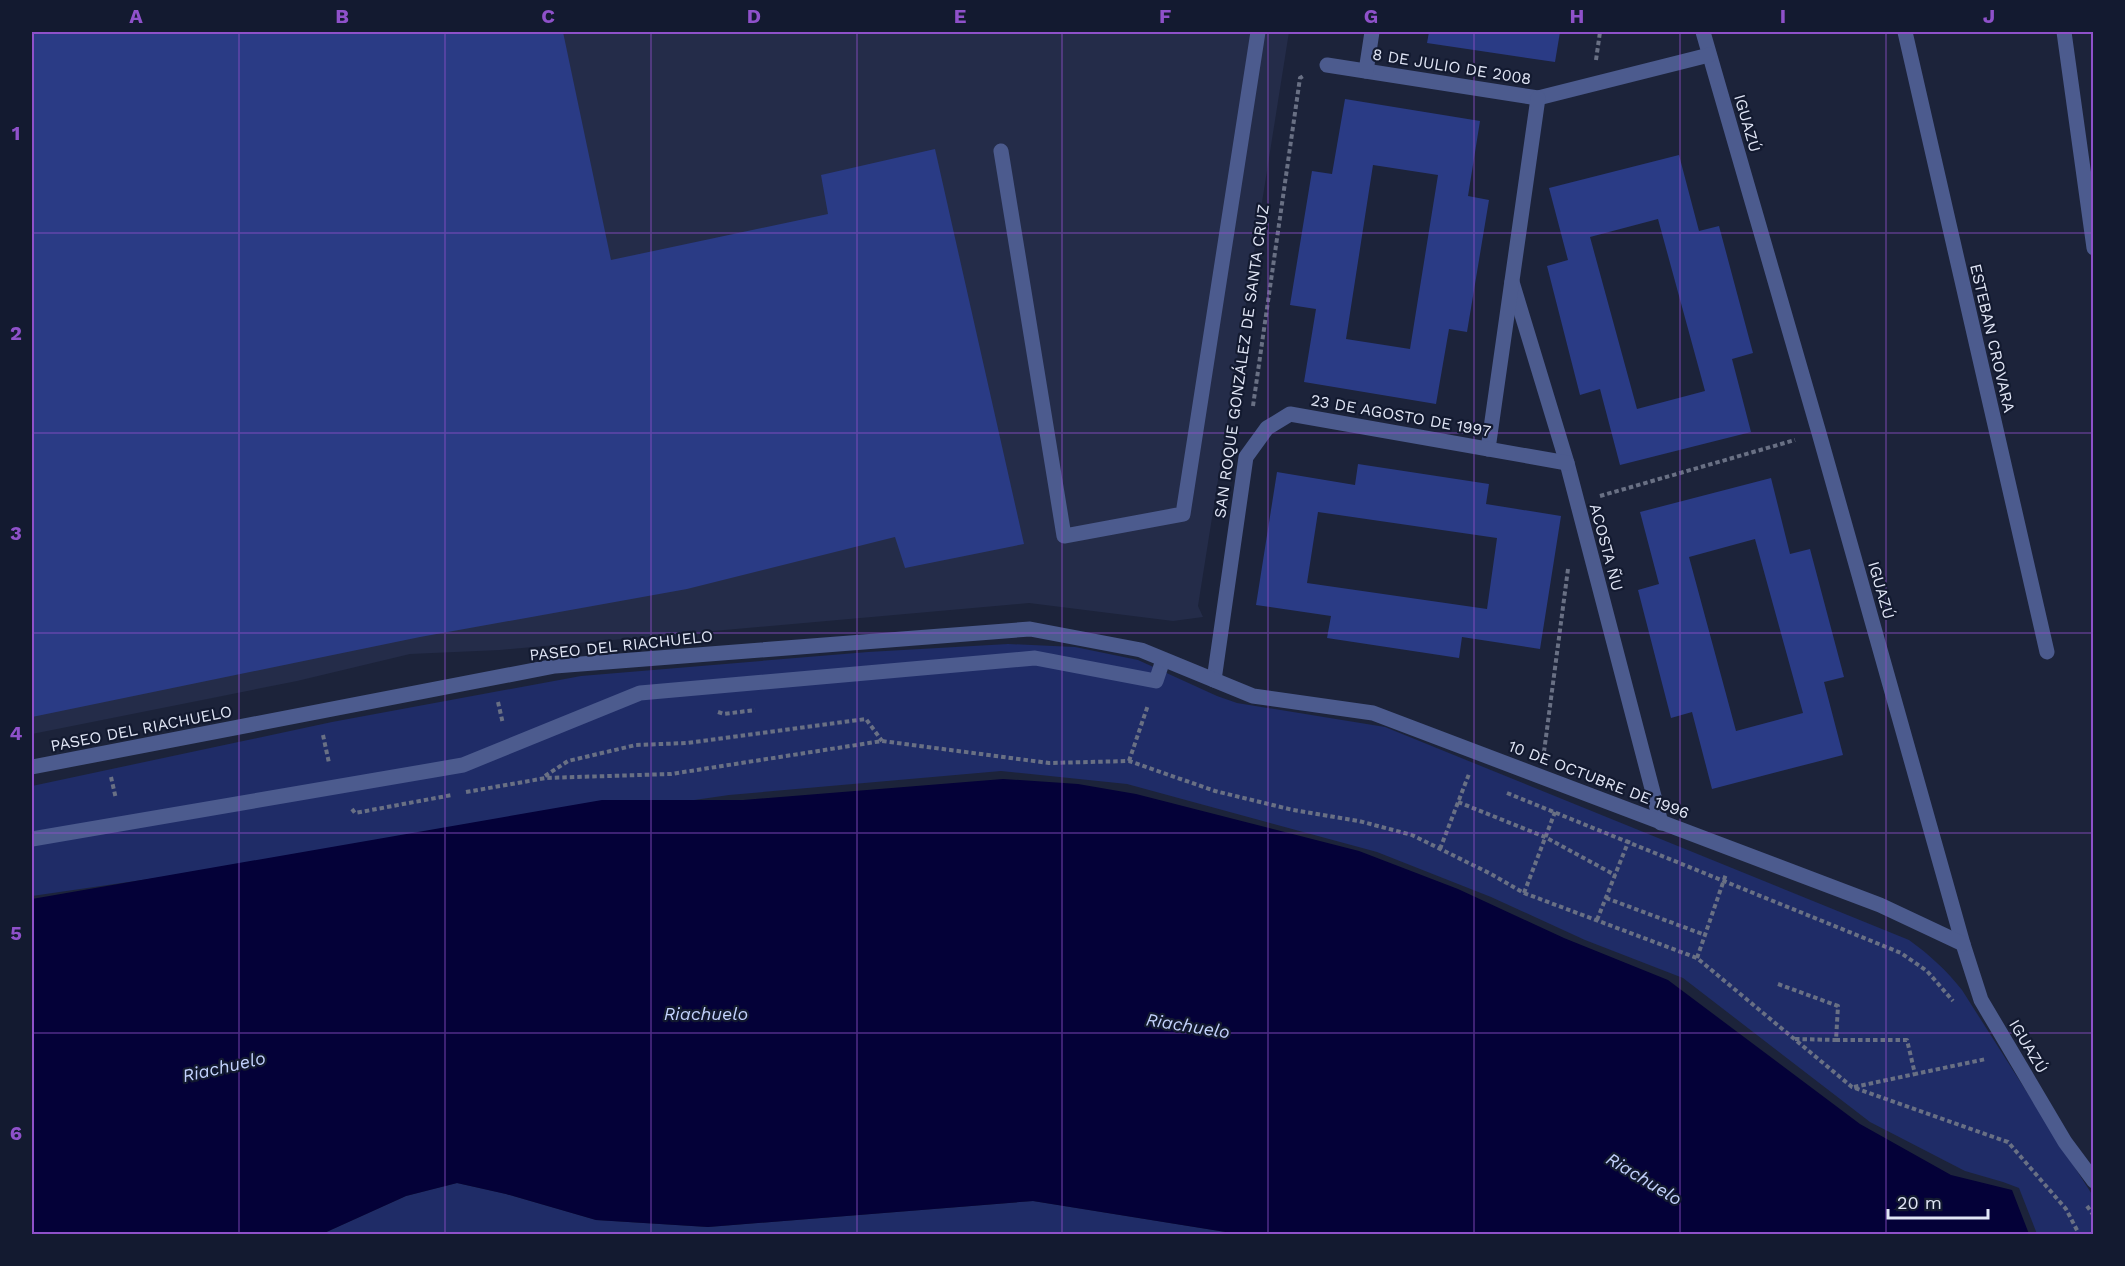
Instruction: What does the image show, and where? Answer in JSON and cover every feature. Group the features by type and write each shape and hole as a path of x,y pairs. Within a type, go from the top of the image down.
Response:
{"street":[{"path":"1001,151 1064,536 1183,514 1258,32"},
{"path":"1366,71 1372,32"},
{"name":"IGUAZÚ","path":"1703,32 1963,944 1981,1000 2065,1142 2094,1181"},
{"name":"ESTEBAN CROVARA","path":"1905,32 2047,652"},
{"path":"2064,32 2094,248"},
{"name":"8 DE JULIO DE 2008","path":"1328,65 1538,98 1709,55"},
{"name":"ACOSTA ÑU","path":"1488,450 1538,98"},
{"name":"ACOSTA ÑU","path":"1512,282 1567,463 1661,823"},
{"name":"23 DE AGOSTO DE 1997","path":"1246,457 1267,428 1290,414 1567,463"},
{"name":"SAN ROQUE GONZÁLEZ DE SANTA CRUZ","path":"1214,680 1246,457"},
{"name":"PASEO DEL RIACHUELO","path":"32,767 555,666 1030,628 1141,650 1214,680"},
{"path":"32,839 463,765 640,693 1035,657 1156,681 1163,660"},
{"name":"10 DE OCTUBRE DE 1996","path":"1214,680 1253,696 1373,713 1880,905 1963,944"}],"path":[{"name":"SAN ROQUE GONZÁLEZ DE SANTA CRUZ","path":"1253,410 1300,78 1328,65"},
{"path":"1577,502 1819,433"},
{"path":"1540,777 1569,560"},
{"path":"493,678 508,746"},
{"path":"1129,761 1156,681"},
{"path":"318,712 334,787 355,813 542,778 671,774 882,741 1048,764 1129,761 1215,791 1293,810 1359,821 1412,835 1524,893 1697,958 1852,1087 2008,1142 2066,1209 2079,1234"},
{"path":"542,778 568,761 636,745 687,743 866,719 882,741"},
{"path":"1440,849 1478,752"},
{"path":"105,753 122,823"},
{"path":"1458,773 1479,782"},
{"path":"1524,893 1565,786"},
{"path":"1500,790 1901,953 1927,971 1955,1003"},
{"path":"1458,802 1545,837 1615,875"},
{"path":"1597,920 1639,814"},
{"path":"1697,958 1734,849"},
{"path":"1605,898 1705,935"},
{"path":"1778,984 1838,1006 1836,1040"},
{"path":"1794,1039 1907,1040 1915,1074"},
{"path":"1852,1087 2012,1053"},
{"path":"2081,1196 2094,1216"}],"shaded area":[{"path":"32,32 1289,32 1198,606 1203,617 1173,621 1029,603 500,650 410,654 297,681 32,734"},
{"path":"1008,644 1075,647 1138,660 1237,703 1385,727 1909,940 1937,963 1962,990 2093,1196 2093,1234 2037,1234 2019,1188 1965,1171 1870,1122 1683,978 1585,940 1491,897 1377,852 1127,784 1001,771 729,795 32,896 32,786 332,722 581,676 868,652"},
{"path":"457,1183 506,1194 596,1220 708,1227 1033,1201 1238,1234 322,1234 406,1196"}],"water":[{"name":"Riachuelo","path":"1003,779 1078,784 1136,794 1359,851 1458,889 1564,938 1668,980 1860,1124 1951,1175 2012,1190 2029,1234 1238,1234 1033,1201 708,1227 596,1220 506,1194 457,1183 406,1196 322,1234 32,1234 32,899 602,800 743,800"}],"building":[{"path":"32,32 563,32 611,260 828,214 821,175 935,149 1024,544 905,568 895,537 687,589 420,637 32,717"},
{"path":"1429,32 1560,32 1555,62 1427,43"},
{"path":"1345,99 1480,121 1468,196 1489,200 1467,332 1449,329 1436,404 1304,382 1316,309 1290,305 1312,171 1332,174","holes":["1373,165 1438,175 1410,349 1346,339"]},
{"path":"1679,155 1699,231 1719,226 1753,353 1732,359 1751,432 1620,465 1600,389 1580,395 1547,266 1568,260 1549,188","holes":["1658,219 1705,391 1637,409 1590,237"]},
{"path":"1358,464 1489,484 1486,504 1561,516 1540,649 1462,637 1459,658 1327,638 1331,616 1256,605 1277,472 1355,485","holes":["1318,512 1497,538 1487,609 1307,583"]},
{"path":"1771,478 1790,554 1810,549 1844,677 1824,682 1843,755 1712,789 1692,712 1671,718 1638,590 1659,584 1640,512","holes":["1755,539 1803,713 1736,731 1689,557"]}]}
